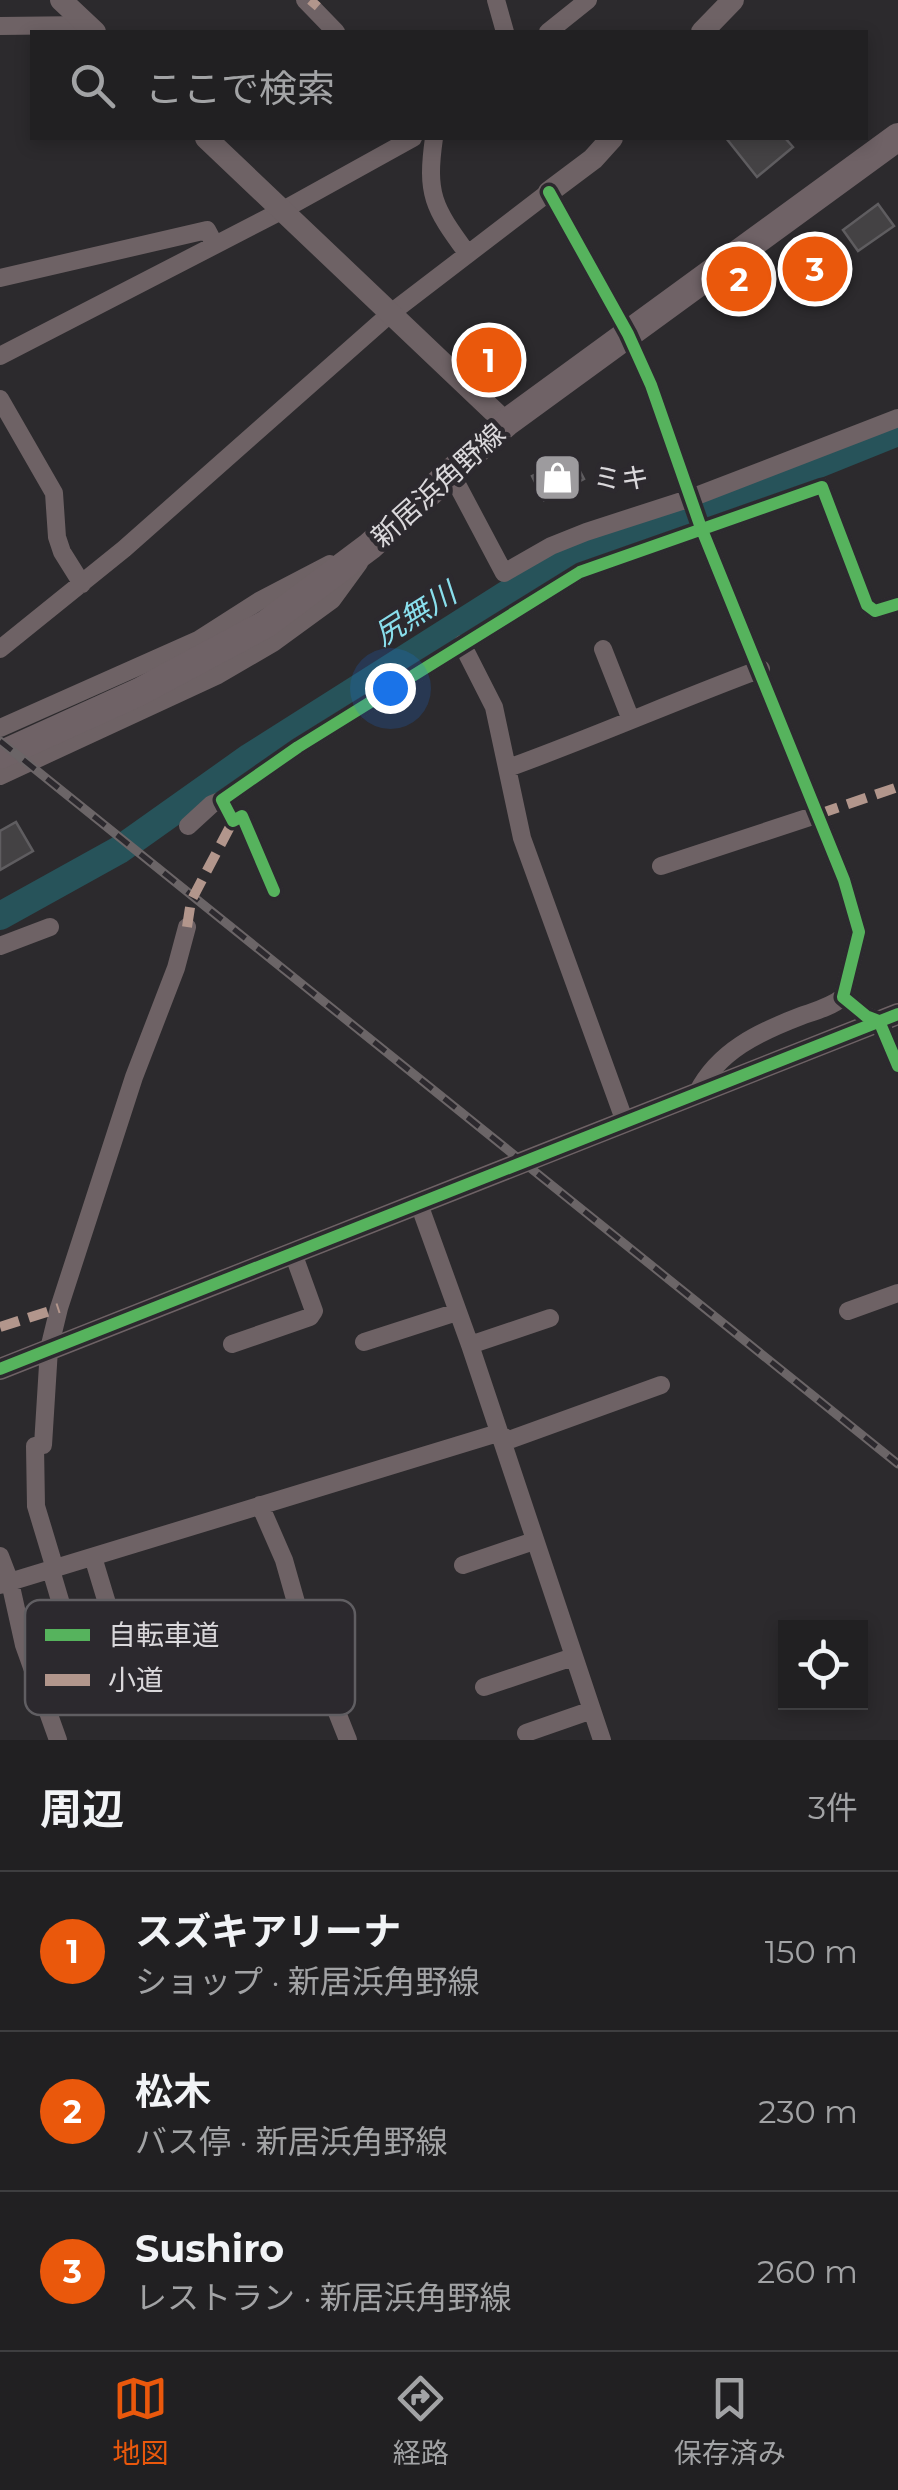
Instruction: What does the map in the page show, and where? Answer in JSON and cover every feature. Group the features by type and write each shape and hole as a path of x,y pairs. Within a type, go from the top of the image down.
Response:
{"main road":[{"name":"新居浜角野線","path":"0,755 139,692 266,624 370,546 506,423 898,137"}],"street":[{"path":"61,0 91,29"},
{"path":"305,0 334,30"},
{"path":"496,0 504,30"},
{"path":"550,30 588,0"},
{"path":"704,30 733,0"},
{"path":"0,26 91,29"},
{"path":"208,140 506,423"},
{"path":"434,140 429,162 431,194 444,222 467,253"},
{"path":"0,650 82,584 390,313 593,159 610,140"},
{"path":"0,356 284,210 386,145"},
{"path":"550,192 652,385 701,527 844,880 859,932 843,997"},
{"path":"0,278 207,230 215,245"},
{"path":"0,399 54,493 57,537 82,584"},
{"path":"451,473 504,573 551,546 691,500 898,418"},
{"path":"188,826 252,776 580,572 822,488 867,606 875,611 898,604"},
{"path":"4,721 198,640 260,601 370,546"},
{"path":"0,776 218,675 273,643 332,600 370,546"},
{"path":"462,644 494,708 522,838 625,1122"},
{"path":"603,649 631,720"},
{"path":"508,768 761,670"},
{"path":"222,800 233,821 242,816 274,891"},
{"path":"661,866 819,814"},
{"path":"0,946 50,926"},
{"path":"61,1600 36,1506 35,1446 43,1446 49,1349 134,1076 176,968 187,926"},
{"path":"843,997 866,1016 889,1018"},
{"path":"697,1093 724,1056 766,1031 843,997"},
{"path":"889,1018 898,1066"},
{"path":"0,1369 889,1018"},
{"path":"419,1204 602,1740"},
{"path":"232,1344 310,1317 314,1311 293,1253"},
{"path":"848,1311 898,1293"},
{"path":"364,1342 457,1312"},
{"path":"470,1345 550,1318"},
{"path":"5,1584 498,1433 509,1440 661,1385"},
{"path":"260,1505 284,1560 295,1600"},
{"path":"463,1565 534,1541"},
{"path":"0,1556 25,1648"},
{"path":"93,1557 106,1600"},
{"path":"484,1687 573,1657"},
{"path":"526,1733 592,1710"},
{"path":"49,1715 58,1740"},
{"path":"338,1715 348,1740"}],"building":[{"path":"728,140 787,140 793,147 757,177"},
{"path":"878,204 894,226 858,251 843,230"},
{"path":"816,236 842,286 814,302 787,251"},
{"name":"ミキ","path":"572,456 584,479 544,500 532,476"},
{"path":"16,822 33,851 0,870 0,831"}],"waterway":[{"name":"尻無川","path":"0,916 119,850 250,757 561,560 736,497 898,432"}],"railway":[{"path":"0,741 898,1464"}],"marked path":[{"path":"311,7 317,0"},
{"path":"819,814 898,787"},
{"path":"187,927 191,901 233,821"},
{"path":"0,1327 59,1308"}],"cycle path":[{"path":"549,192 628,334 651,385 700,525 844,880 859,932 843,997 866,1016 879,1021 898,1066"},
{"path":"274,891 242,816 233,821 222,800 298,747 580,572 822,487 867,605 875,611 898,604"},
{"path":"0,1369 898,1014"}],"place":[{"name":"Sushiro","path":"815,269"},
{"name":"松木","path":"739,279"},
{"name":"スズキアリーナ","path":"489,360"},
{"name":"ミキ","path":"558,478"}]}
